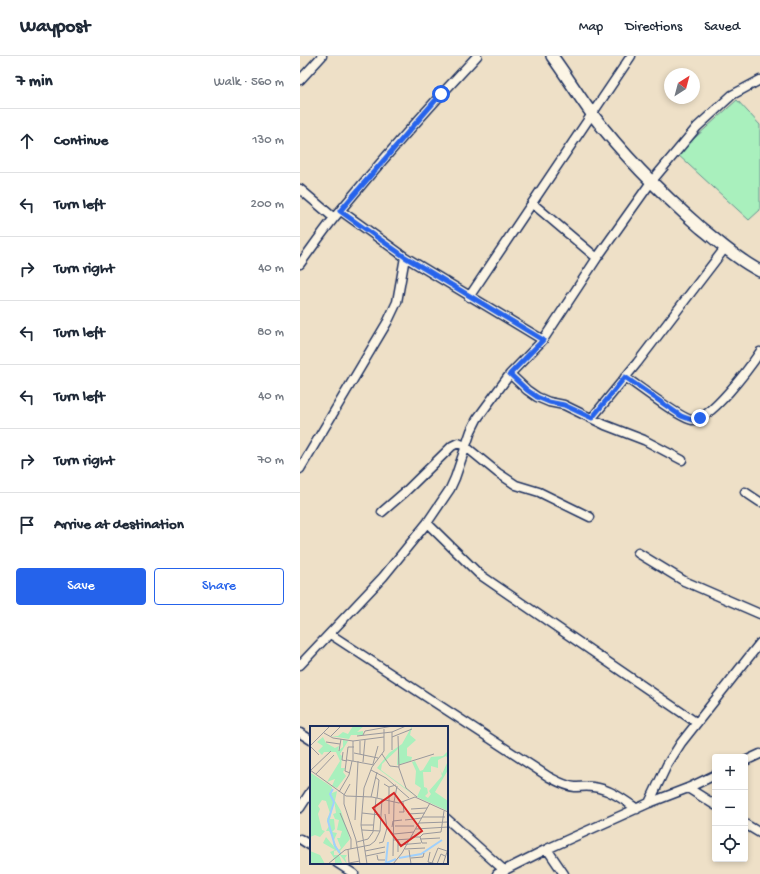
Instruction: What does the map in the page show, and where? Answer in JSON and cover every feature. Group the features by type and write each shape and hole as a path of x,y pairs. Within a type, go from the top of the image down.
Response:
{"street":[{"path":"300,80 321,56"},
{"path":"300,264 334,218 441,94 477,56"},
{"path":"552,56 593,115 616,144 651,182 725,248 760,271"},
{"path":"469,297 593,115 631,56"},
{"path":"300,665 383,577 427,523 450,489 465,446 477,420 510,374 543,340 597,258 651,182 697,127 732,95 760,80"},
{"path":"300,189 334,218"},
{"path":"532,203 597,258"},
{"path":"340,211 405,257 469,297 543,340"},
{"path":"592,418 725,248"},
{"path":"300,469 388,321 397,302 405,257"},
{"path":"625,377 681,416 692,420 708,414 749,368 760,352"},
{"path":"510,374 537,397 549,402 564,405 605,425 644,440 682,460"},
{"path":"382,512 400,497 452,446 458,443 465,446 498,473 516,485 539,492 590,517"},
{"path":"745,492 760,502"},
{"path":"427,523 479,574 697,723"},
{"path":"638,553 684,581 760,614"},
{"path":"330,634 549,777 563,784 575,787 594,787 609,791 637,809"},
{"path":"649,803 667,765 681,743 760,643"},
{"path":"300,733 310,739"},
{"path":"748,760 760,754"},
{"path":"448,820 501,872 547,849 712,776"},
{"path":"688,788 712,803"},
{"path":"300,808 310,793"},
{"path":"748,826 760,833"},
{"path":"300,840 310,845"},
{"path":"547,849 564,874"},
{"path":"339,864 354,874"}],"green space":[{"path":"737,100 760,125 760,210 749,220 677,154"}],"route":[{"path":"441,94 340,211 405,257 469,297 543,340 510,374 537,397 549,402 564,405 592,418 625,377 681,416 692,420 700,418"}]}
